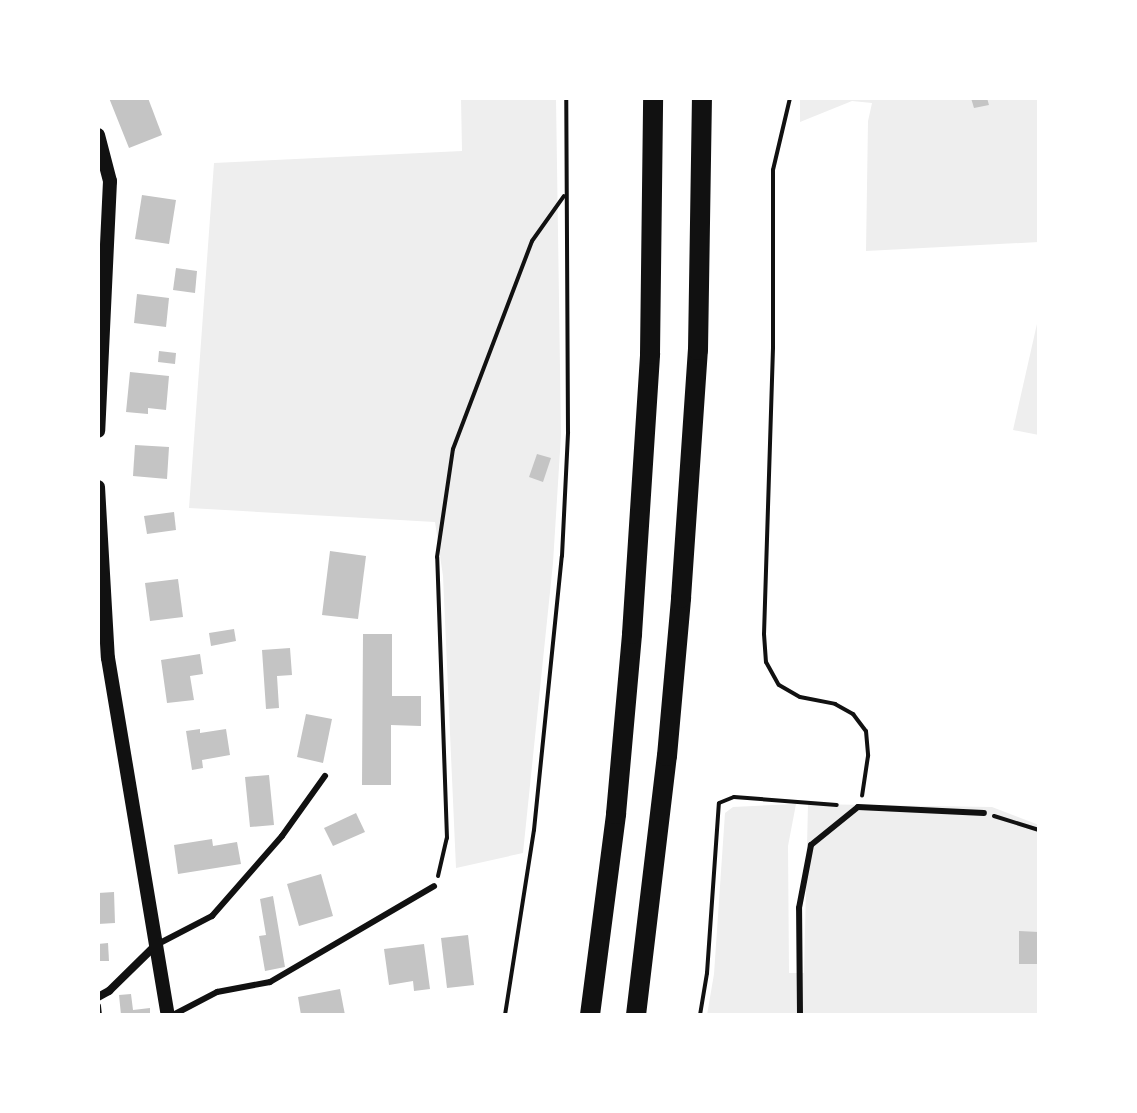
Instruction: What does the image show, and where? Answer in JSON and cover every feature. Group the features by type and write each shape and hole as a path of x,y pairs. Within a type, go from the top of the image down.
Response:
{"highway":[{"path":"590,1015 616,814 632,634 650,354 653,98"},
{"path":"636,1015 681,598 698,350 702,98"}],"street":[{"path":"98,135 110,181 98,431"},
{"path":"98,487 108,658 155,946 170,1015"},
{"path":"98,997 109,991 155,946"}],"lane":[{"path":"155,946 212,916 282,836 325,776"},
{"path":"800,1015 799,908 811,845 858,807 984,813"},
{"path":"170,1015 217,992 270,982 434,886"},
{"path":"98,1006 99,1015"}],"path":[{"path":"505,1015 534,830 562,556 568,432 566,98"},
{"path":"700,1015 707,973 719,803 734,797 771,798 858,807 868,756 866,731 853,714 835,704 800,697 779,685 766,662 764,634 773,348 773,170 790,98"},
{"path":"434,886 443,862 447,838 437,557 453,449 532,241 566,193"},
{"path":"984,813 1039,830"}],"shaded area":[{"path":"461,98 556,98 561,435 553,563 523,853 456,868 443,576 435,522 189,508 214,163 462,151"},
{"path":"800,98 1039,98 1039,242 866,251 868,121 872,103 852,101 800,122"},
{"path":"1039,315 1039,435 1013,430"},
{"path":"796,804 788,846 789,973 804,973 808,804 992,807 1039,825 1039,1015 707,1015 714,974 725,813 733,807"}],"building":[{"path":"109,98 148,98 162,135 129,148"},
{"path":"971,98 987,98 989,105 974,108"},
{"path":"142,195 176,200 169,244 135,239"},
{"path":"176,268 197,271 195,293 173,290"},
{"path":"137,294 169,298 166,327 134,323"},
{"path":"159,351 176,353 175,364 158,362"},
{"path":"130,372 169,376 166,410 148,408 148,414 126,412"},
{"path":"135,445 169,447 167,479 133,476"},
{"path":"537,454 551,458 543,482 529,477"},
{"path":"174,512 176,530 147,534 144,516"},
{"path":"330,551 366,556 358,619 322,615"},
{"path":"178,579 183,617 150,621 145,583"},
{"path":"234,629 236,641 211,646 209,633"},
{"path":"363,634 392,634 392,696 421,696 421,726 391,725 391,785 362,785"},
{"path":"290,648 292,675 277,676 279,708 266,709 262,650"},
{"path":"200,654 203,674 190,676 194,700 167,703 161,660"},
{"path":"306,714 332,719 323,763 297,757"},
{"path":"200,729 200,733 226,729 230,755 202,760 203,768 192,770 186,731"},
{"path":"269,775 274,825 250,827 245,777"},
{"path":"356,813 365,832 333,846 324,828"},
{"path":"212,839 213,846 237,842 241,864 178,874 174,845"},
{"path":"321,874 333,916 299,926 287,884"},
{"path":"114,892 115,923 98,924 98,893"},
{"path":"273,896 285,967 265,971 259,936 266,935 260,899"},
{"path":"1019,931 1039,932 1039,964 1019,964"},
{"path":"468,935 474,985 447,988 441,938"},
{"path":"108,943 109,961 98,961 98,944"},
{"path":"424,944 430,989 414,991 413,981 389,985 384,949"},
{"path":"340,989 345,1015 301,1015 298,997"},
{"path":"131,994 133,1010 150,1008 150,1015 121,1015 119,995"}]}
